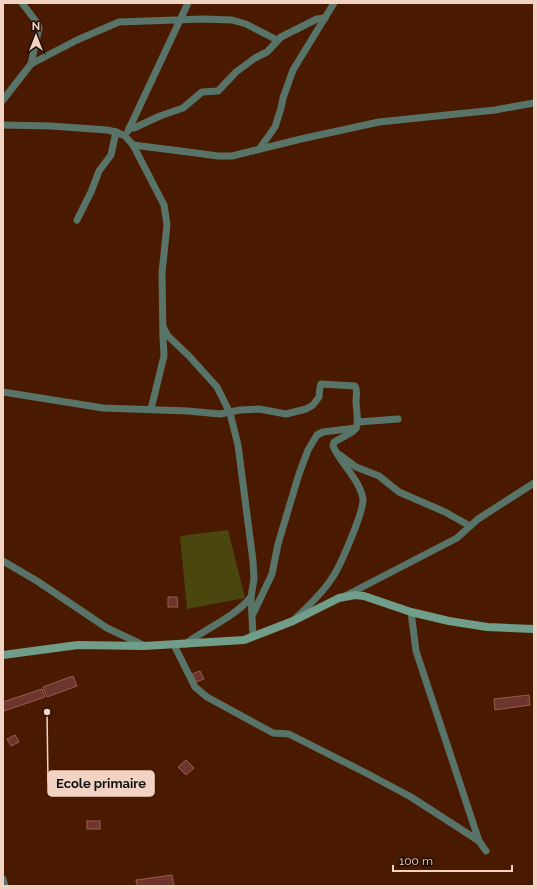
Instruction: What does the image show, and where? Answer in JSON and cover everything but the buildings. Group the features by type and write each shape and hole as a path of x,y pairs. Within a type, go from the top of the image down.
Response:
{"street":[{"path":"22,3 38,24 39,28 31,64"},
{"path":"125,136 188,3"},
{"path":"260,148 275,127 283,98 294,70 334,3"},
{"path":"129,128 134,128 160,116 183,108 202,92 218,91 236,72 267,52 281,37 309,22 324,18"},
{"path":"3,100 31,64 77,40 114,24 124,22 203,19 232,20 246,24 278,40"},
{"path":"133,145 218,156 232,156 260,148 379,122 495,110 534,103"},
{"path":"3,125 51,126 79,129 94,128 116,132 125,136 133,145 164,205 167,225 162,273 164,356 151,410"},
{"path":"77,220 91,192 99,171 111,155 116,132"},
{"path":"163,327 168,336 189,356 217,387 230,413 238,445 254,579 251,597 253,636"},
{"path":"3,392 103,408 188,410 220,414 248,409 259,409 286,414 306,409 316,401 321,384 355,386 357,391 356,400 358,425 354,431 334,442 333,446 356,482 361,493 363,505 349,543 333,578 293,621"},
{"path":"252,616 272,574 278,544 299,474 308,450 317,435 323,432 358,425 398,419"},
{"path":"335,451 356,468 380,476 399,492 445,512 470,526"},
{"path":"3,655 78,645 144,646 244,640 293,621 457,538 478,519 534,483"},
{"path":"3,561 38,581 107,628 144,646"},
{"path":"339,598 355,595 364,596 411,612 449,622 487,627 534,629"},
{"path":"184,644 237,611 246,604 251,597"},
{"path":"411,612 416,651 479,841 486,851"},
{"path":"174,645 195,687 207,697 273,733 289,734 366,773 411,797 479,841"},
{"path":"3,879 5,886"}],"shaded area":[{"path":"228,530 245,598 187,609 180,536"}],"place":[{"name":"Ecole primaire","path":"47,712"}]}
